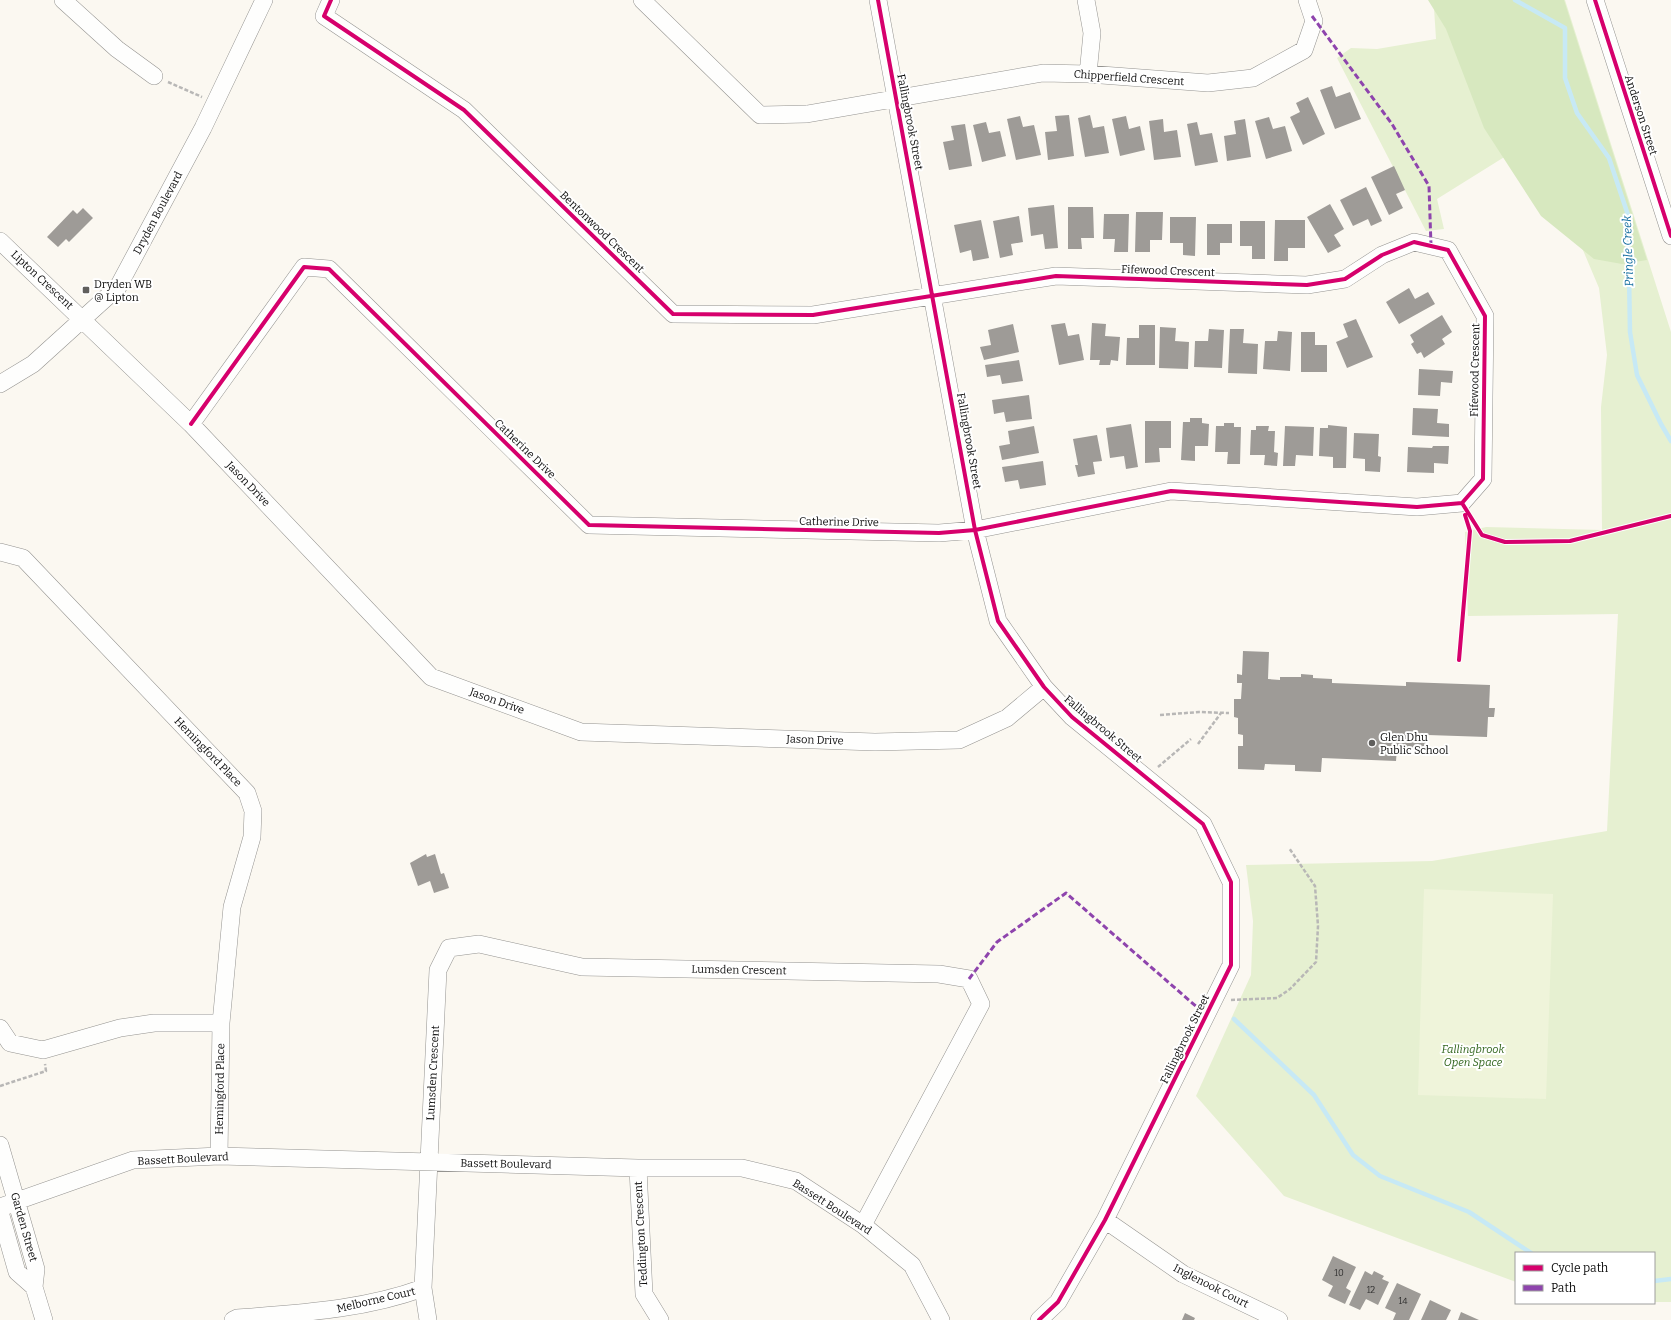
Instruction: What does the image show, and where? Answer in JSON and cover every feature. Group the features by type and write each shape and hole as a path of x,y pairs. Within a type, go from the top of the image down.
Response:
{"street":[{"path":"62,0 117,49 154,76"},
{"name":"Dryden Boulevard","path":"0,384 33,364 118,287 216,103 264,0"},
{"name":"Bentonwood Crescent","path":"331,0 324,16 464,110 673,314 813,315 934,296"},
{"path":"642,0 760,115 807,114 896,98"},
{"name":"Fallingbrook Street","path":"878,0 934,296 975,530 998,620 1044,687 1072,717 1203,824 1231,882 1231,965 1105,1220 1058,1302 1039,1320"},
{"path":"1086,0 1092,33 1088,74"},
{"name":"Chipperfield Crescent","path":"896,98 1043,72 1208,83 1253,78 1304,50 1314,20 1307,0"},
{"name":"Anderson Street","path":"1594,0 1671,236"},
{"name":"Lipton Crescent","path":"0,241 83,320"},
{"name":"Fifewood Crescent","path":"934,296 1056,276 1307,285 1346,279 1382,255 1414,242 1448,250 1484,316 1483,479 1462,503 1417,507 1170,492 975,530"},
{"name":"Catherine Drive","path":"191,424 304,267 328,269 589,525 939,533 975,530"},
{"name":"Jason Drive","path":"83,320 191,424 432,676 581,732 875,742 959,740 1007,718 1044,687"},
{"name":"Hemingford Place","path":"0,552 23,558 247,793 253,811 252,837 232,907 221,1023 219,1156"},
{"name":"Lumsden Crescent","path":"428,1162 438,970 449,948 479,944 582,968 939,974 968,979 981,1004 863,1225"},
{"path":"0,1028 10,1042 43,1050 120,1028 154,1023 221,1023"},
{"name":"Garden Street","path":"0,1145 36,1269 34,1286 44,1320"},
{"name":"Bassett Boulevard","path":"0,1207 133,1160 219,1156 638,1168 742,1168 796,1181 863,1225 912,1265 941,1320"},
{"path":"428,1162 423,1288 428,1320"},
{"name":"Teddington Crescent","path":"638,1168 644,1294 660,1320"},
{"name":"Garden Street","path":"0,1212 17,1272 34,1286"},
{"name":"Inglenook Court","path":"1105,1220 1183,1274 1279,1320"},
{"name":"Melborne Court","path":"233,1320 237,1318 341,1309 406,1294 423,1288"}],"path":[{"path":"154,76 216,103"},
{"path":"1198,744 1221,713"},
{"path":"1160,715 1229,713"},
{"path":"1146,777 1191,739"},
{"path":"1214,1001 1276,998 1290,989 1316,962 1318,926 1315,886 1289,848"},
{"path":"0,1086 46,1071 43,1050"}],"green space":[{"path":"1428,0 1564,0 1647,260 1622,264 1594,259 1541,216 1484,128 1446,29"},
{"name":"Fallingbrook Open Space","path":"1432,0 1565,0 1671,332 1671,1302 1655,1302 1655,1252 1515,1252 1515,1282 1284,1196 1196,1096 1251,975 1253,921 1246,865 1432,861 1607,831 1618,614 1468,616 1465,532 1486,527 1602,530 1601,407 1607,355 1599,288 1566,210 1522,146 1437,199 1444,229 1426,231 1337,58 1351,48 1377,49 1436,39"},
{"path":"1424,889 1553,894 1546,1099 1418,1095"}],"building":[{"path":"1332,86 1336,97 1350,92 1361,119 1335,129 1320,90"},
{"path":"1308,97 1325,134 1303,145 1290,117 1300,112 1296,103"},
{"path":"1069,115 1074,156 1048,160 1045,132 1057,131 1055,116"},
{"path":"1090,115 1093,128 1104,126 1109,153 1085,157 1078,118"},
{"path":"1020,116 1023,127 1034,125 1041,155 1016,160 1007,119"},
{"path":"1126,116 1129,129 1140,126 1145,150 1120,156 1112,119"},
{"path":"1269,117 1273,129 1285,126 1292,151 1266,159 1255,121"},
{"path":"1163,119 1164,132 1177,130 1181,157 1154,160 1149,121"},
{"path":"1245,119 1251,157 1227,161 1224,136 1236,134 1234,121"},
{"path":"986,122 989,133 1000,131 1006,156 982,162 973,125"},
{"path":"1197,122 1200,135 1212,133 1218,162 1195,166 1187,124"},
{"path":"965,124 972,166 949,170 943,142 954,140 951,126"},
{"path":"1394,166 1405,190 1396,194 1403,208 1389,215 1371,177"},
{"path":"1366,187 1382,221 1371,226 1368,219 1353,226 1340,200"},
{"path":"1330,204 1344,229 1334,235 1341,246 1328,253 1307,217"},
{"path":"1054,205 1058,248 1045,249 1043,234 1031,236 1028,208"},
{"path":"1068,207 1093,207 1094,238 1081,238 1082,249 1068,249"},
{"path":"83,208 93,218 69,242 66,239 58,247 47,237 73,210 77,214"},
{"path":"1136,212 1163,212 1162,240 1150,240 1150,252 1135,252"},
{"path":"1104,214 1129,214 1128,252 1114,252 1115,239 1103,239"},
{"path":"1019,216 1023,242 1011,244 1013,255 1000,258 993,221"},
{"path":"1170,217 1196,217 1195,256 1183,255 1183,243 1170,243"},
{"path":"981,220 989,258 973,261 971,250 960,253 954,225"},
{"path":"1275,220 1305,220 1305,248 1288,248 1288,261 1274,261"},
{"path":"1240,221 1265,221 1265,259 1252,259 1252,246 1240,246"},
{"path":"1207,224 1232,224 1232,243 1220,243 1220,255 1207,255"},
{"path":"1409,288 1415,299 1428,292 1435,304 1399,324 1386,302"},
{"path":"1442,315 1452,332 1442,339 1445,344 1424,358 1421,352 1417,354 1411,344 1414,342 1410,335"},
{"path":"1356,319 1373,357 1347,368 1336,342 1348,337 1343,324"},
{"path":"1065,323 1068,336 1079,334 1084,360 1059,365 1051,325"},
{"path":"1092,323 1106,324 1105,336 1120,337 1118,361 1111,360 1110,365 1099,365 1100,360 1090,360"},
{"path":"1013,324 1019,352 984,360 980,347 991,345 988,330"},
{"path":"1139,325 1155,325 1155,365 1126,365 1127,338 1139,338"},
{"path":"1160,327 1176,328 1175,341 1189,342 1188,369 1159,368"},
{"path":"1209,329 1224,330 1222,368 1194,367 1195,341 1208,341"},
{"path":"1230,329 1244,329 1243,343 1258,344 1257,374 1228,373"},
{"path":"1278,331 1292,332 1290,371 1263,369 1265,341 1277,341"},
{"path":"1301,332 1315,332 1315,345 1327,345 1327,372 1301,372"},
{"path":"1019,360 1023,381 1002,384 1000,375 987,377 985,365"},
{"path":"1419,369 1453,371 1452,383 1441,382 1440,396 1418,395"},
{"path":"1029,395 1032,419 1006,422 1004,412 994,414 992,400"},
{"path":"1413,408 1438,409 1437,423 1449,424 1449,437 1412,435"},
{"path":"1190,418 1202,418 1202,423 1209,424 1208,446 1195,446 1195,461 1181,460 1183,422 1190,422"},
{"path":"1145,421 1171,421 1171,448 1159,448 1160,462 1145,463"},
{"path":"1224,423 1234,423 1234,427 1241,427 1240,464 1227,464 1228,452 1215,452 1216,426 1224,426"},
{"path":"1131,424 1138,467 1126,469 1124,456 1110,458 1106,428"},
{"path":"1328,425 1347,427 1346,468 1333,468 1333,457 1319,456 1320,428 1328,428"},
{"path":"1034,426 1039,453 1002,460 999,446 1010,444 1008,431"},
{"path":"1256,426 1269,426 1268,431 1275,431 1274,452 1278,453 1277,466 1264,465 1265,455 1250,455 1251,430 1256,430"},
{"path":"1285,426 1314,427 1313,456 1296,455 1295,466 1283,466"},
{"path":"1354,433 1379,434 1378,456 1381,457 1380,472 1365,471 1365,459 1353,458"},
{"path":"1097,435 1102,461 1093,462 1095,474 1078,477 1075,465 1078,465 1073,439"},
{"path":"1433,446 1449,446 1448,464 1434,463 1434,473 1407,472 1408,447 1432,448"},
{"path":"1043,461 1046,485 1020,489 1018,480 1005,482 1002,467"},
{"path":"1243,651 1269,652 1268,679 1280,680 1280,677 1301,677 1301,674 1313,675 1313,678 1332,679 1332,683 1406,686 1406,682 1490,685 1489,708 1495,708 1494,717 1488,717 1487,737 1428,735 1427,750 1397,749 1396,761 1322,758 1321,772 1295,771 1295,765 1265,764 1264,770 1238,769 1238,746 1243,746 1243,735 1238,734 1238,718 1234,717 1234,699 1241,699 1242,683 1237,683 1237,674 1242,675"},
{"path":"426,854 427,857 435,854 441,874 444,873 449,888 434,893 430,881 418,886 410,863"},
{"path":"1333,1256 1356,1267 1346,1288 1351,1291 1345,1304 1328,1296 1333,1286 1322,1280"},
{"path":"1365,1271 1372,1275 1374,1271 1384,1276 1382,1279 1389,1282 1378,1305 1366,1299 1360,1310 1349,1305"},
{"path":"1397,1283 1421,1294 1409,1320 1393,1320 1396,1313 1385,1308"},
{"path":"1430,1300 1451,1310 1446,1320 1421,1320"},
{"path":"1461,1312 1479,1320 1458,1320"},
{"path":"1185,1313 1195,1318 1194,1320 1182,1320"}],"waterway":[{"name":"Pringle Creek","path":"1515,0 1565,28 1565,78 1577,113 1609,158 1628,215 1630,332 1637,375 1671,441"},
{"path":"1234,1019 1314,1095 1353,1155 1380,1176 1469,1212 1529,1252"},
{"path":"1655,1281 1671,1279"}],"marked path":[{"path":"1312,16 1392,124 1429,186 1431,246"},
{"path":"969,979 997,942 1066,893 1206,1015"}],"cycle path":[{"path":"191,424 304,267 329,269 589,525 939,533 975,530 1171,491 1417,507 1462,503 1483,479 1485,316 1448,250 1414,242 1382,255 1345,279 1307,285 1056,276 813,315 673,314 464,110 324,16 331,0"},
{"path":"878,0 975,530 998,621 1044,687 1072,717 1203,824 1231,882 1231,965 1105,1220 1058,1302 1039,1320"},
{"path":"1595,0 1671,236"},
{"path":"1462,503 1482,535 1505,542 1570,541 1671,516"},
{"path":"1459,660 1470,531 1465,515"}],"place":[{"name":"Dryden WB @ Lipton","path":"86,290"},
{"name":"Glen Dhu Public School","path":"1372,743"}]}
